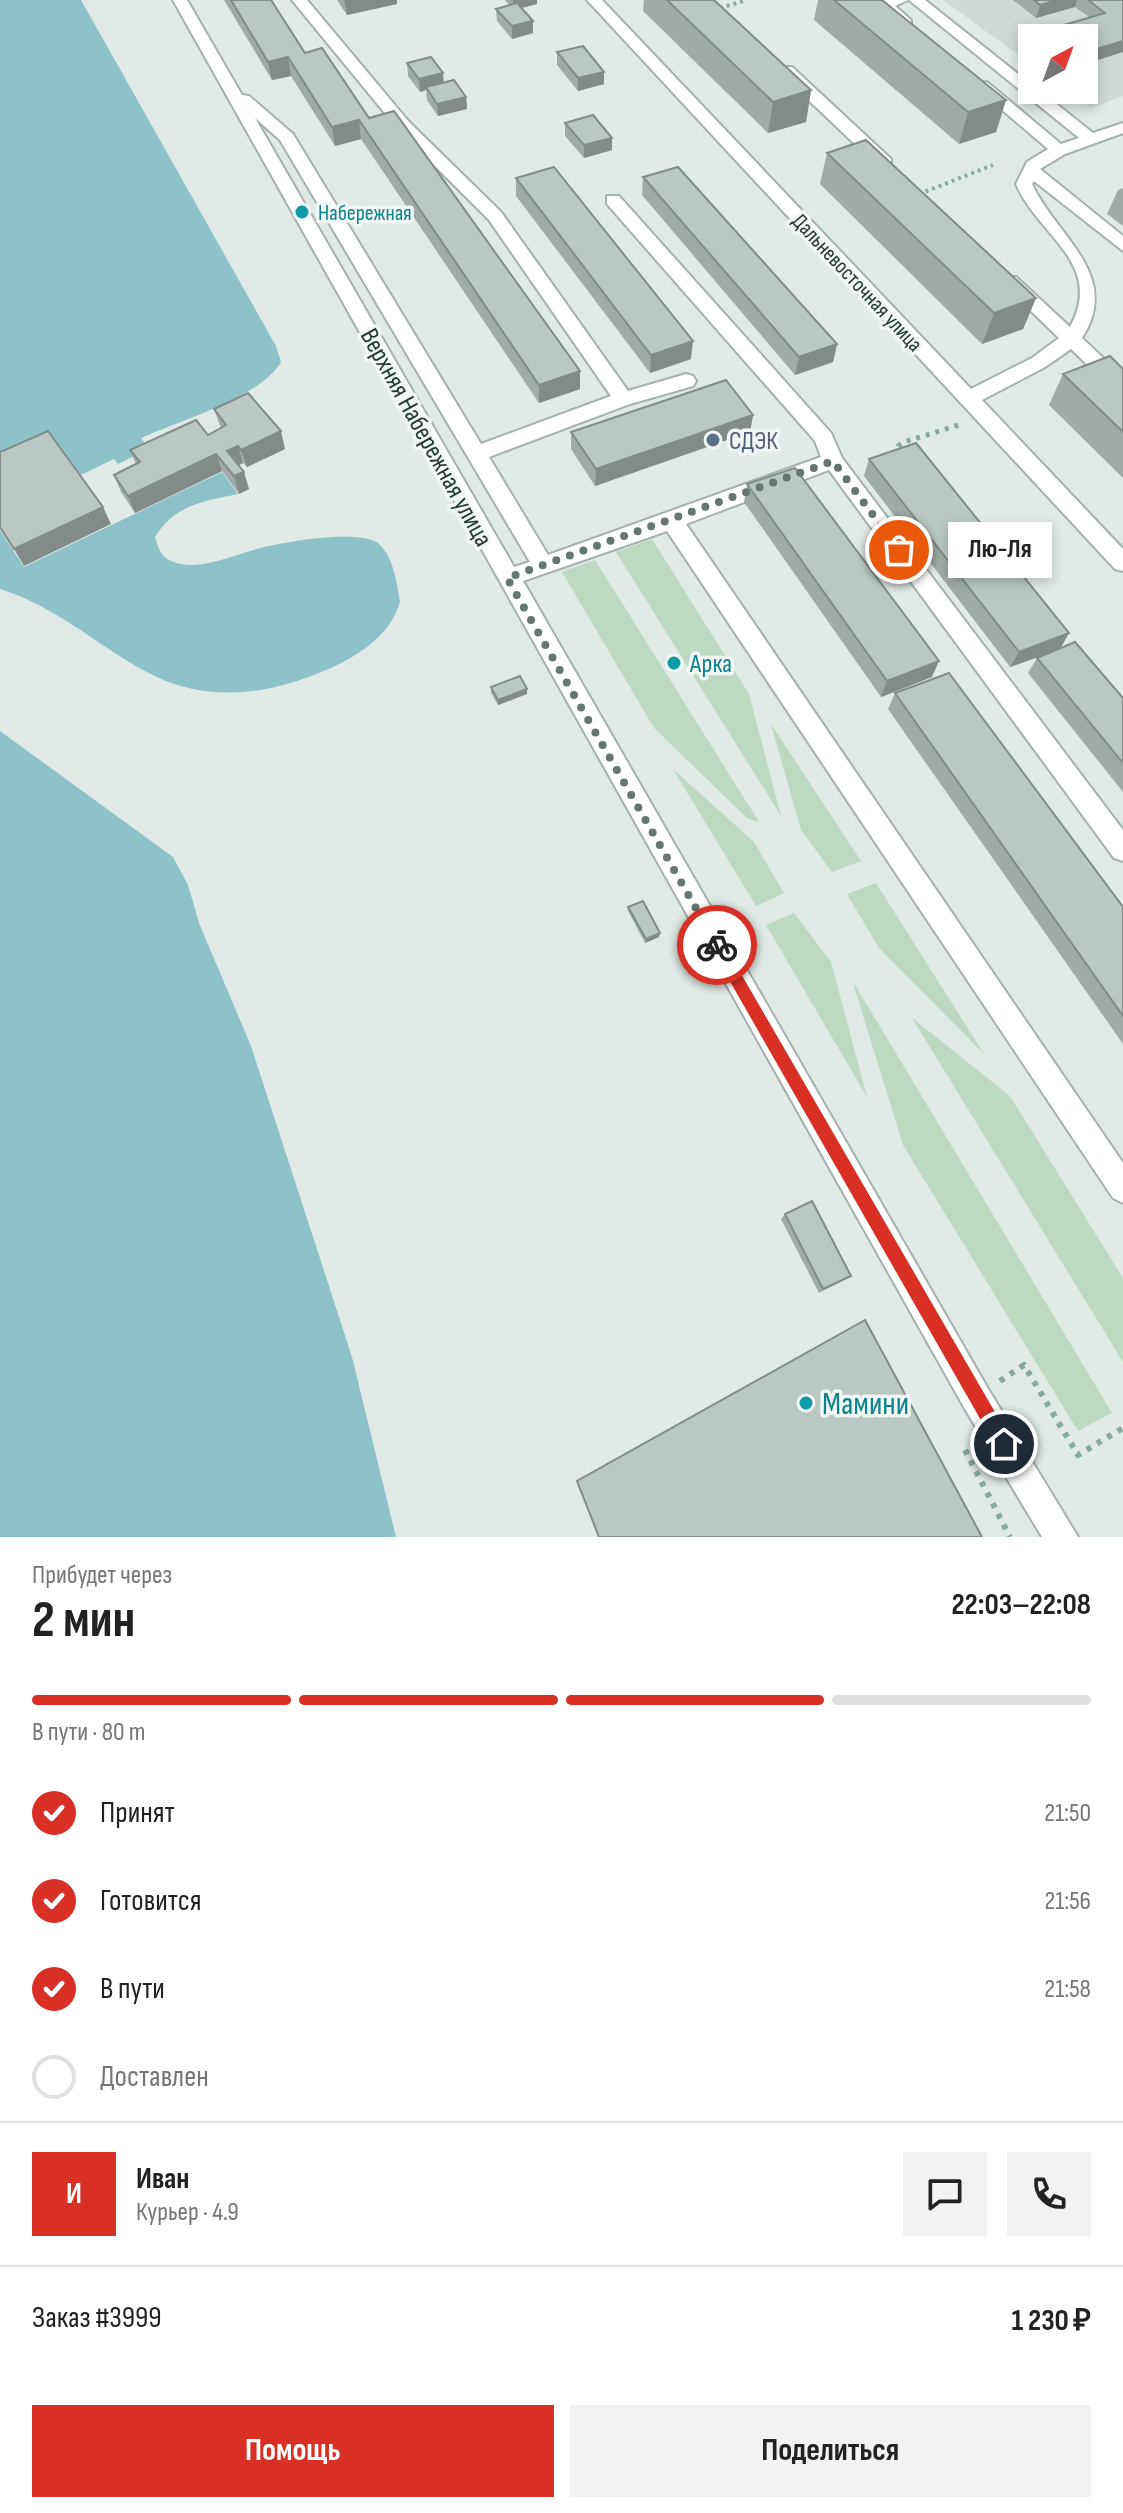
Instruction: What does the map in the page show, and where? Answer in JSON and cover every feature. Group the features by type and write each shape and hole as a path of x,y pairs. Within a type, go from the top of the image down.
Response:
{"street":[{"name":"Верхняя Набережная улица","path":"180,0 976,1398 1061,1537"},
{"path":"299,0 403,125 495,216 623,399"},
{"name":"Дальневосточная улица","path":"594,0 1123,563"},
{"path":"901,0 884,5 919,34"},
{"path":"916,0 1089,138"},
{"path":"767,52 918,194"},
{"path":"966,73 1059,150"},
{"path":"229,87 287,137 543,565"},
{"path":"967,399 1076,343 1094,321 1097,294 1080,257 1034,209 1024,184 1030,170 1059,150 1123,128"},
{"path":"1030,170 1123,245"},
{"path":"613,200 824,438 833,461 1123,850"},
{"path":"997,269 1123,388"},
{"path":"477,453 623,399 686,381"},
{"path":"507,578 833,461"},
{"path":"672,521 1123,1188"}],"path":[{"path":"720,8 747,0"},
{"path":"918,194 993,165"},
{"path":"884,461 896,457 898,446 904,442 972,421"}],"shaded area":[{"path":"943,0 1123,0 1123,96 1091,108 1085,104 1098,104 1098,24 1018,24 1018,55"}],"green space":[{"path":"652,539 749,694 781,816 616,552"},
{"path":"595,560 759,822 747,818 654,728 562,572"},
{"path":"771,724 861,861 832,872 801,830"},
{"path":"673,769 754,842 784,893 756,906"},
{"path":"876,883 984,1054 879,948 847,894"},
{"path":"794,913 831,962 867,1097 766,925"},
{"path":"852,980 1112,1413 1078,1431 903,1145"},
{"path":"912,1018 1010,1096 1123,1278 1123,1362"}],"water":[{"path":"0,0 81,0 276,346 281,362 271,375 238,397 141,438 149,449 118,464 114,459 81,475 49,434 0,453"},
{"path":"222,472 238,494 191,506 172,517 155,537 162,554 171,561 193,565 305,540 358,537 371,540 380,545 389,557 400,602 389,625 371,644 338,665 281,686 211,692 166,681 143,670 39,605 0,589 0,530 24,567"},
{"path":"0,731 173,857 188,885 199,923 251,1046 352,1357 396,1537 0,1537"}],"building":[{"path":"231,0 271,0 305,53 322,48 369,118 394,111 580,371 539,385 359,120 332,127 288,57 268,62"},
{"path":"667,0 714,0 811,90 773,102"},
{"path":"834,0 882,0 1006,100 968,112"},
{"path":"1034,0 1058,0 1040,5"},
{"path":"1088,0 1123,0 1123,41 1098,48 1098,24 1067,24 1105,13"},
{"path":"517,3 533,21 512,26 496,9"},
{"path":"583,46 604,72 578,78 557,52"},
{"path":"431,57 443,73 419,79 407,63"},
{"path":"454,80 466,97 437,104 426,87"},
{"path":"593,115 612,138 584,145 565,123"},
{"path":"866,140 1036,298 994,313 827,153"},
{"path":"554,167 693,341 651,355 516,178"},
{"path":"678,167 837,344 799,357 643,177"},
{"path":"1110,356 1123,369 1123,432 1063,374"},
{"path":"726,380 753,415 596,469 571,432"},
{"path":"248,393 281,431 241,450 238,446 227,451 244,472 234,476 216,454 128,496 114,475 140,462 130,450 196,420 208,435 226,425 214,409"},
{"path":"48,431 103,507 14,549 0,527 0,452"},
{"path":"916,443 1069,633 1019,652 869,459"},
{"path":"795,468 939,661 887,681 747,484"},
{"path":"1075,642 1123,698 1123,763 1037,658"},
{"path":"949,673 1123,907 1123,1016 895,693"},
{"path":"520,676 527,689 498,700 491,687"},
{"path":"643,901 660,933 646,939 628,907"},
{"path":"812,1201 851,1276 823,1289 785,1214"},
{"name":"Мамини","path":"865,1320 982,1537 599,1537 577,1481"}],"way so far":[{"path":"717,945 507,578 833,461 899,550"}],"place":[{"name":"Набережная","path":"302,212"},
{"name":"СДЭК","path":"713,440"},
{"name":"Лю-Ля","path":"899,550"},
{"name":"Арка","path":"674,663"},
{"name":"Мамини","path":"806,1403"}],"route":[{"path":"717,945 1004,1444"}]}
